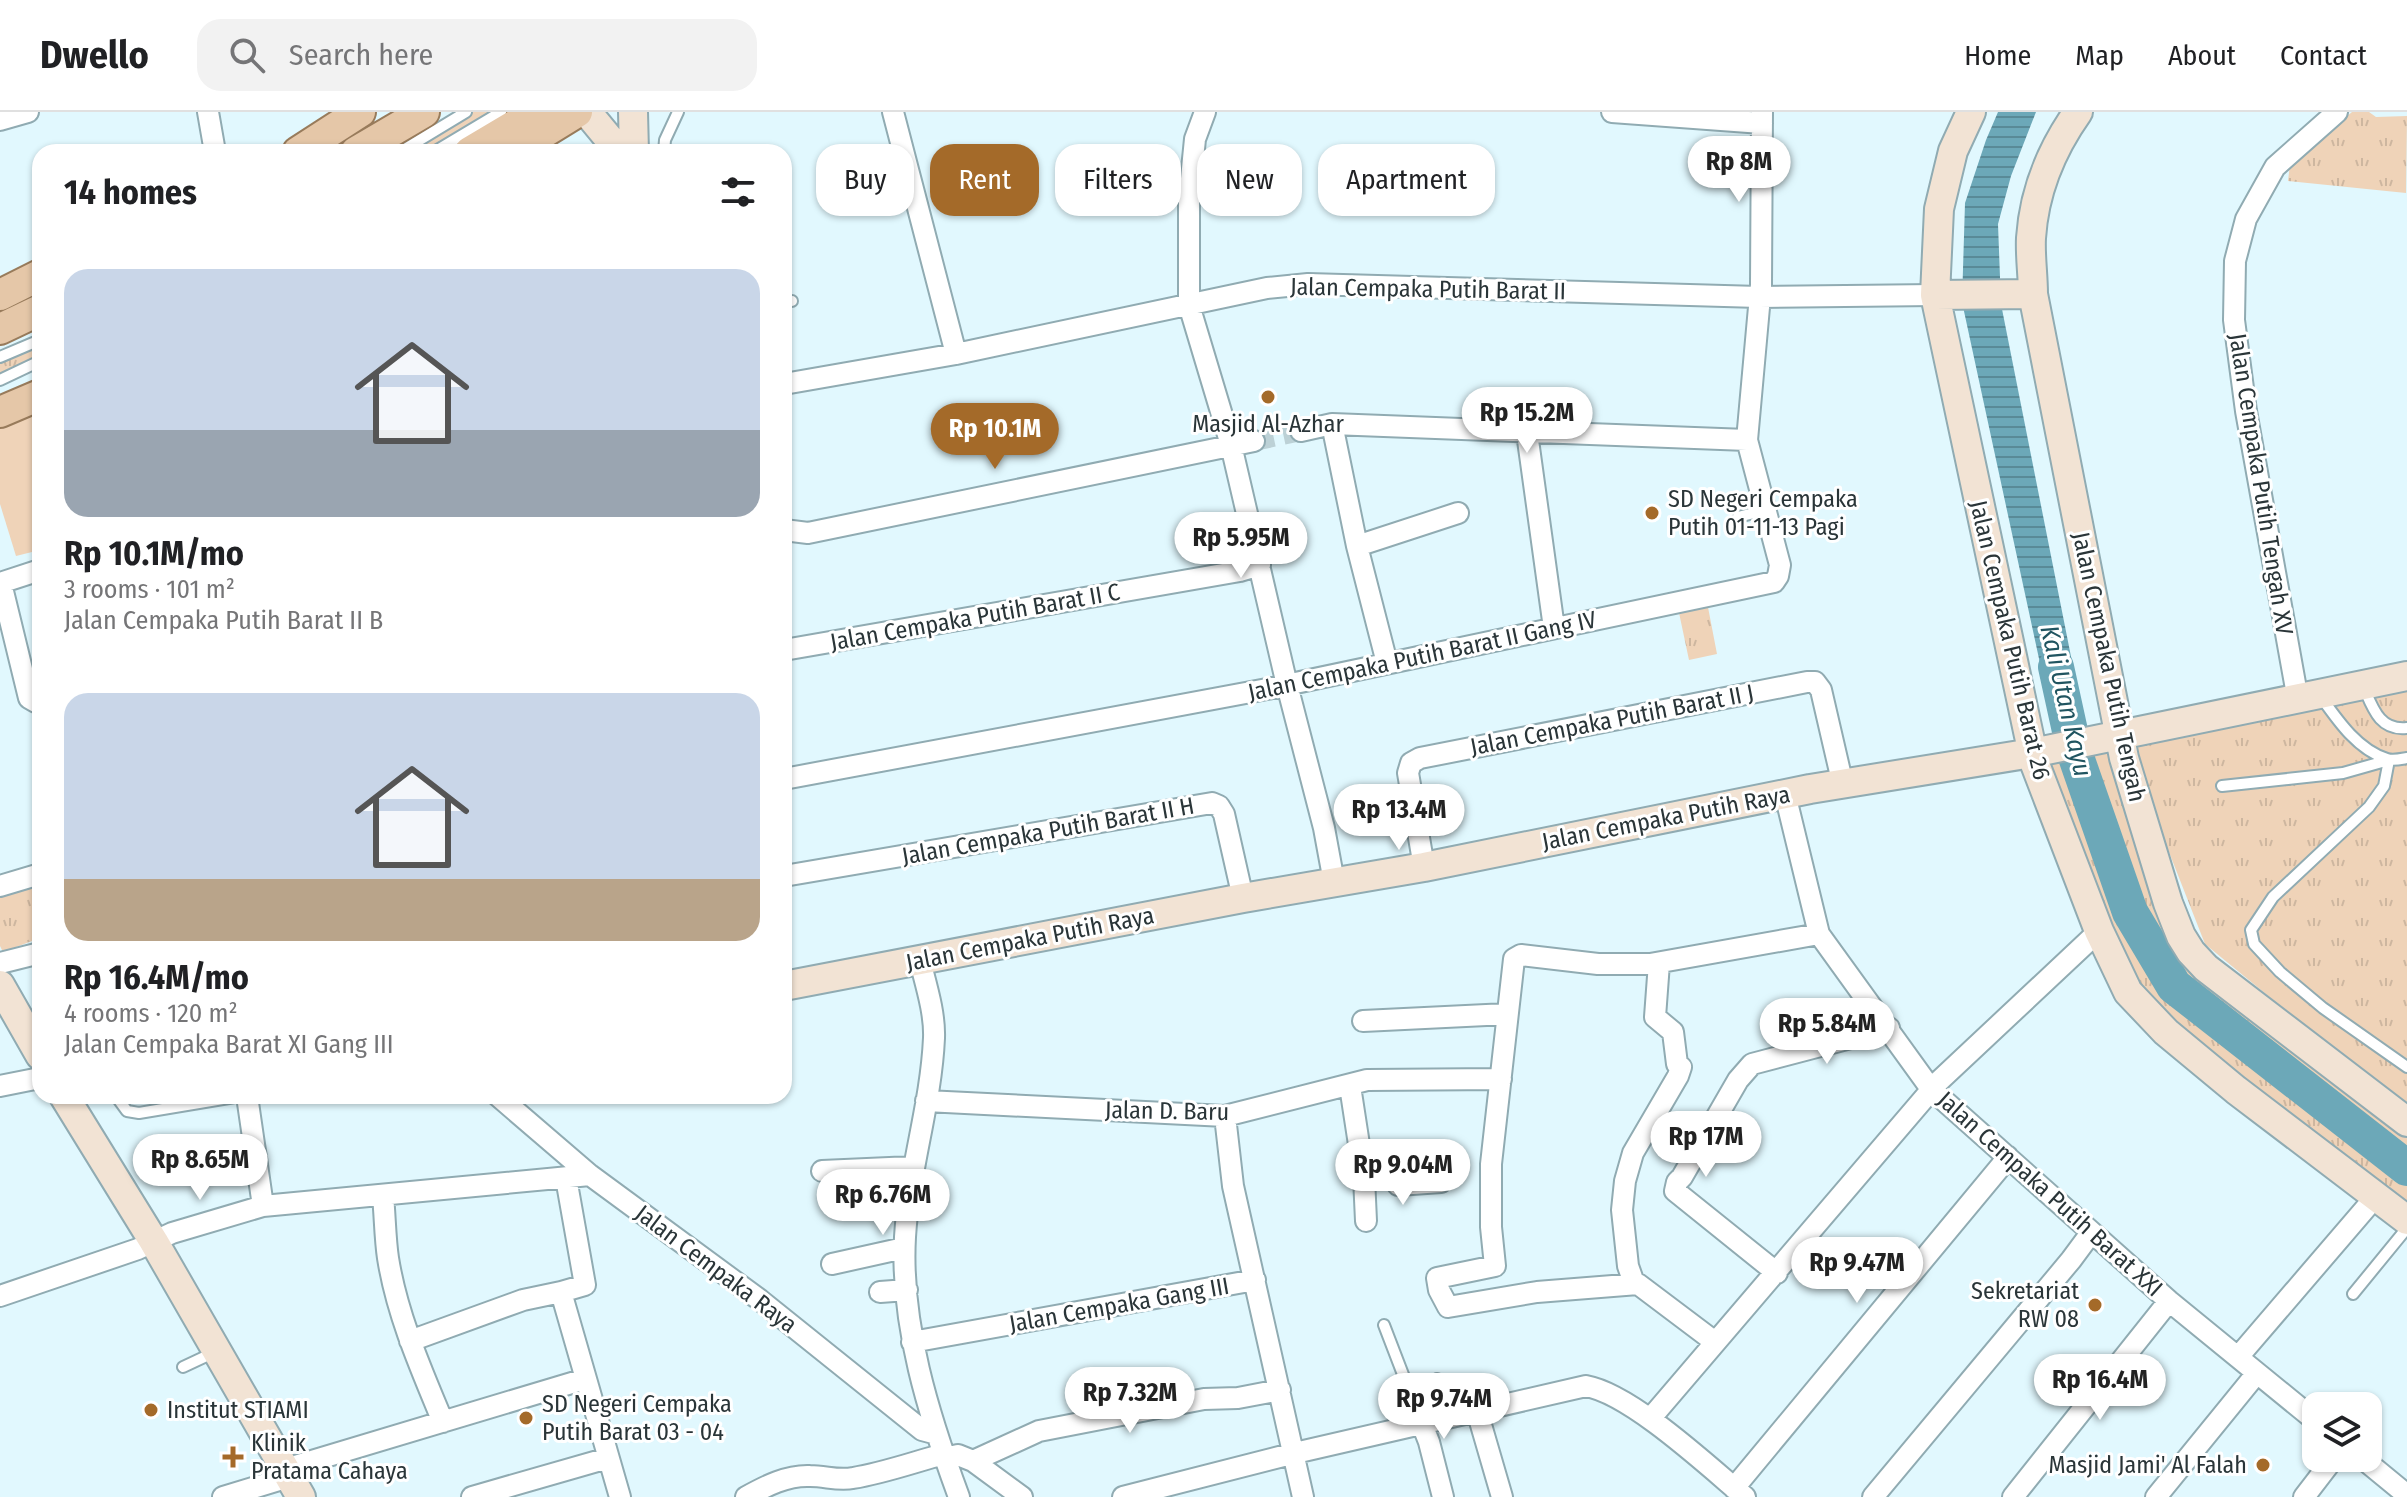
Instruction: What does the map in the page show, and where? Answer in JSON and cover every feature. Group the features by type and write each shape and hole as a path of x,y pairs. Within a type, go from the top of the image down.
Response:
{"main road":[{"path":"370,144 424,112"},
{"path":"483,144 537,112"},
{"path":"525,144 577,112"},
{"path":"308,144 343,117"},
{"path":"0,295 32,279"},
{"path":"0,329 32,314"},
{"path":"0,392 32,378"},
{"path":"0,412 32,398"}],"street":[{"path":"0,120 28,112"},
{"path":"208,112 214,144"},
{"path":"587,112 613,144"},
{"path":"633,112 634,144"},
{"path":"893,112 956,354"},
{"path":"1205,112 1195,139 1189,199 1189,305 1231,445 1324,828 1334,882"},
{"path":"1612,112 1762,118"},
{"name":"Jalan Cempaka Putih Barat 26","path":"1971,112 1953,151 1939,209 1941,295 2043,788 2099,931 2128,992 2166,1032 2236,1090 2407,1220"},
{"name":"Jalan Cempaka Putih Tengah","path":"2078,112 2043,176 2035,206 2031,240 2033,294 2109,736 2124,758 2168,903 2191,952 2206,968 2407,1122"},
{"name":"Jalan Cempaka Putih Tengah XV","path":"2309,697 2246,411 2234,320 2235,261 2246,219 2275,167 2337,112"},
{"name":"Jalan Cempaka Putih Barat II Gang IV","path":"792,778 1287,685 1774,582 1780,565 1747,440 1759,297 1762,118"},
{"name":"Jalan Cempaka Putih Barat II","path":"792,383 956,354 1267,288 1308,284 1759,297 2033,294"},
{"path":"1301,431 1332,424 1747,440"},
{"path":"1332,424 1357,546 1387,663"},
{"path":"1527,433 1554,628"},
{"path":"792,531 808,533 1254,441"},
{"path":"1357,546 1458,513"},
{"name":"Jalan Cempaka Putih Barat II C","path":"792,649 1224,574 1260,565"},
{"path":"32,573 0,583 29,698 32,700"},
{"name":"Jalan Cempaka Putih Raya","path":"792,985 1243,898 1424,867 1785,794 2037,752 2407,676"},
{"name":"Jalan Cempaka Putih Barat II J","path":"1424,867 1408,773 1411,763 1420,758 1466,748 1815,682 1821,690 1843,785"},
{"name":"Jalan Cempaka Putih Barat XXI","path":"1785,794 1819,934 1931,1089 2169,1301 2302,1410"},
{"name":"Jalan Cempaka Putih Barat II H","path":"792,875 1212,803 1219,806 1224,814 1243,898"},
{"path":"0,886 32,876"},
{"path":"1650,1419 1931,1089 2099,931"},
{"path":"1636,1283 1537,1292 1448,1307 1439,1290 1437,1278 1495,1266 1491,1164 1514,959 1518,955 1598,964 1659,963 1819,934"},
{"path":"0,963 32,955"},
{"path":"920,961 934,1036 926,1101 912,1167 904,1248 907,1290 912,1342 937,1434 959,1497"},
{"path":"1659,963 1655,1017 1673,1032 1677,1064 1681,1067 1633,1153 1625,1181 1622,1210 1628,1266 1636,1283 1715,1342"},
{"path":"0,985 25,1018 32,1035"},
{"path":"1363,1021 1507,1014"},
{"path":"1777,1273 1675,1191 1677,1182 1738,1080 1752,1064 1889,1028"},
{"name":"Jalan D. Baru","path":"926,1101 1225,1116 1367,1080 1501,1079"},
{"path":"0,1086 32,1080"},
{"path":"1350,1086 1364,1177 1366,1221"},
{"path":"69,1104 154,1242 292,1481"},
{"path":"245,1104 263,1206"},
{"name":"Jalan Cempaka Raya","path":"507,1104 590,1175 760,1300 916,1426 937,1434"},
{"name":"Jalan Cempaka Gang III","path":"912,1342 1255,1280 1233,1186 1225,1116"},
{"path":"1123,1497 1295,1453 1586,1386 1600,1389 1650,1419 1742,1495 2007,1156"},
{"path":"822,1171 912,1167"},
{"path":"1364,1177 1386,1172 1395,1176 1398,1185 1441,1182"},
{"path":"0,1296 172,1233 263,1206 590,1175"},
{"path":"410,1341 523,1300 585,1285 566,1178"},
{"path":"2238,1357 2377,1195"},
{"path":"383,1196 390,1270 410,1341 443,1422"},
{"path":"1873,1497 2091,1233"},
{"path":"832,1264 904,1248"},
{"path":"1255,1280 1303,1497"},
{"path":"880,1292 907,1290"},
{"path":"561,1292 620,1497"},
{"path":"2013,1497 2169,1301"},
{"path":"2156,1497 2257,1373"},
{"path":"223,1497 292,1481 443,1422 585,1379"},
{"path":"973,1461 1039,1431 1204,1399 1238,1398 1280,1390"},
{"path":"1477,1411 1502,1497"},
{"path":"1422,1424 1443,1497"},
{"path":"746,1497 797,1476 832,1480 855,1478 958,1455 973,1461 1022,1497"},
{"path":"472,1497 608,1458"},
{"path":"2304,1497 2323,1472"},
{"path":"2379,1472 2407,1495"}],"lane":[{"path":"413,144 466,112"},
{"path":"447,144 501,112"},
{"path":"665,144 678,112"},
{"path":"0,357 32,343"},
{"path":"0,380 32,365"},
{"path":"1738,517 1766,510"},
{"path":"2363,686 2376,716 2396,729 2407,728"},
{"path":"2309,697 2362,745 2389,760"},
{"path":"2222,786 2343,773 2407,758"},
{"path":"2389,760 2384,786 2369,807 2273,897 2251,930 2254,944 2280,972 2323,1008 2407,1067"},
{"path":"122,1104 127,1111 139,1113 195,1104"},
{"path":"2353,1294 2407,1228"},
{"path":"1384,1325 1422,1424"},
{"path":"183,1367 217,1351"},
{"path":"1437,1379 1449,1418"}],"green space":[{"path":"466,112 500,112 446,144 413,144"},
{"path":"2352,112 2369,112 2376,117 2407,116 2406,193 2288,181 2290,164"},
{"path":"32,343 32,365 0,380 0,357"},
{"path":"32,416 32,552 16,556 0,504 0,426"},
{"path":"1707,602 1717,654 1689,660 1678,608"},
{"path":"2407,680 2407,1110 2205,944 2129,750 2181,936 2407,1122 2407,1220 2143,1010 2035,764"},
{"path":"32,882 32,941 3,952 0,946 0,893"}],"water":[{"path":"1998,112 2036,112 2011,176 1998,224 2001,304 2082,712 2052,719 1962,302 1965,203"}],"waterway":[{"name":"Kali Utan Kayu","path":"2056,667 2075,754 2130,912 2174,986 2407,1168"}],"tunnel":[{"path":"1254,441 1301,431"}],"place":[{"name":"Masjid Al-Azhar","path":"1268,397"},
{"name":"SD Negeri Cempaka Putih 01-11-13 Pagi","path":"1652,513"},
{"name":"Sekretariat RW 08","path":"2095,1305"},
{"name":"Institut STIAMI","path":"151,1410"},
{"name":"SD Negeri Cempaka Putih Barat 03 - 04","path":"526,1418"},
{"name":"Klinik Pratama Cahaya","path":"233,1457"},
{"name":"Masjid Jami' Al Falah","path":"2263,1465"}]}
